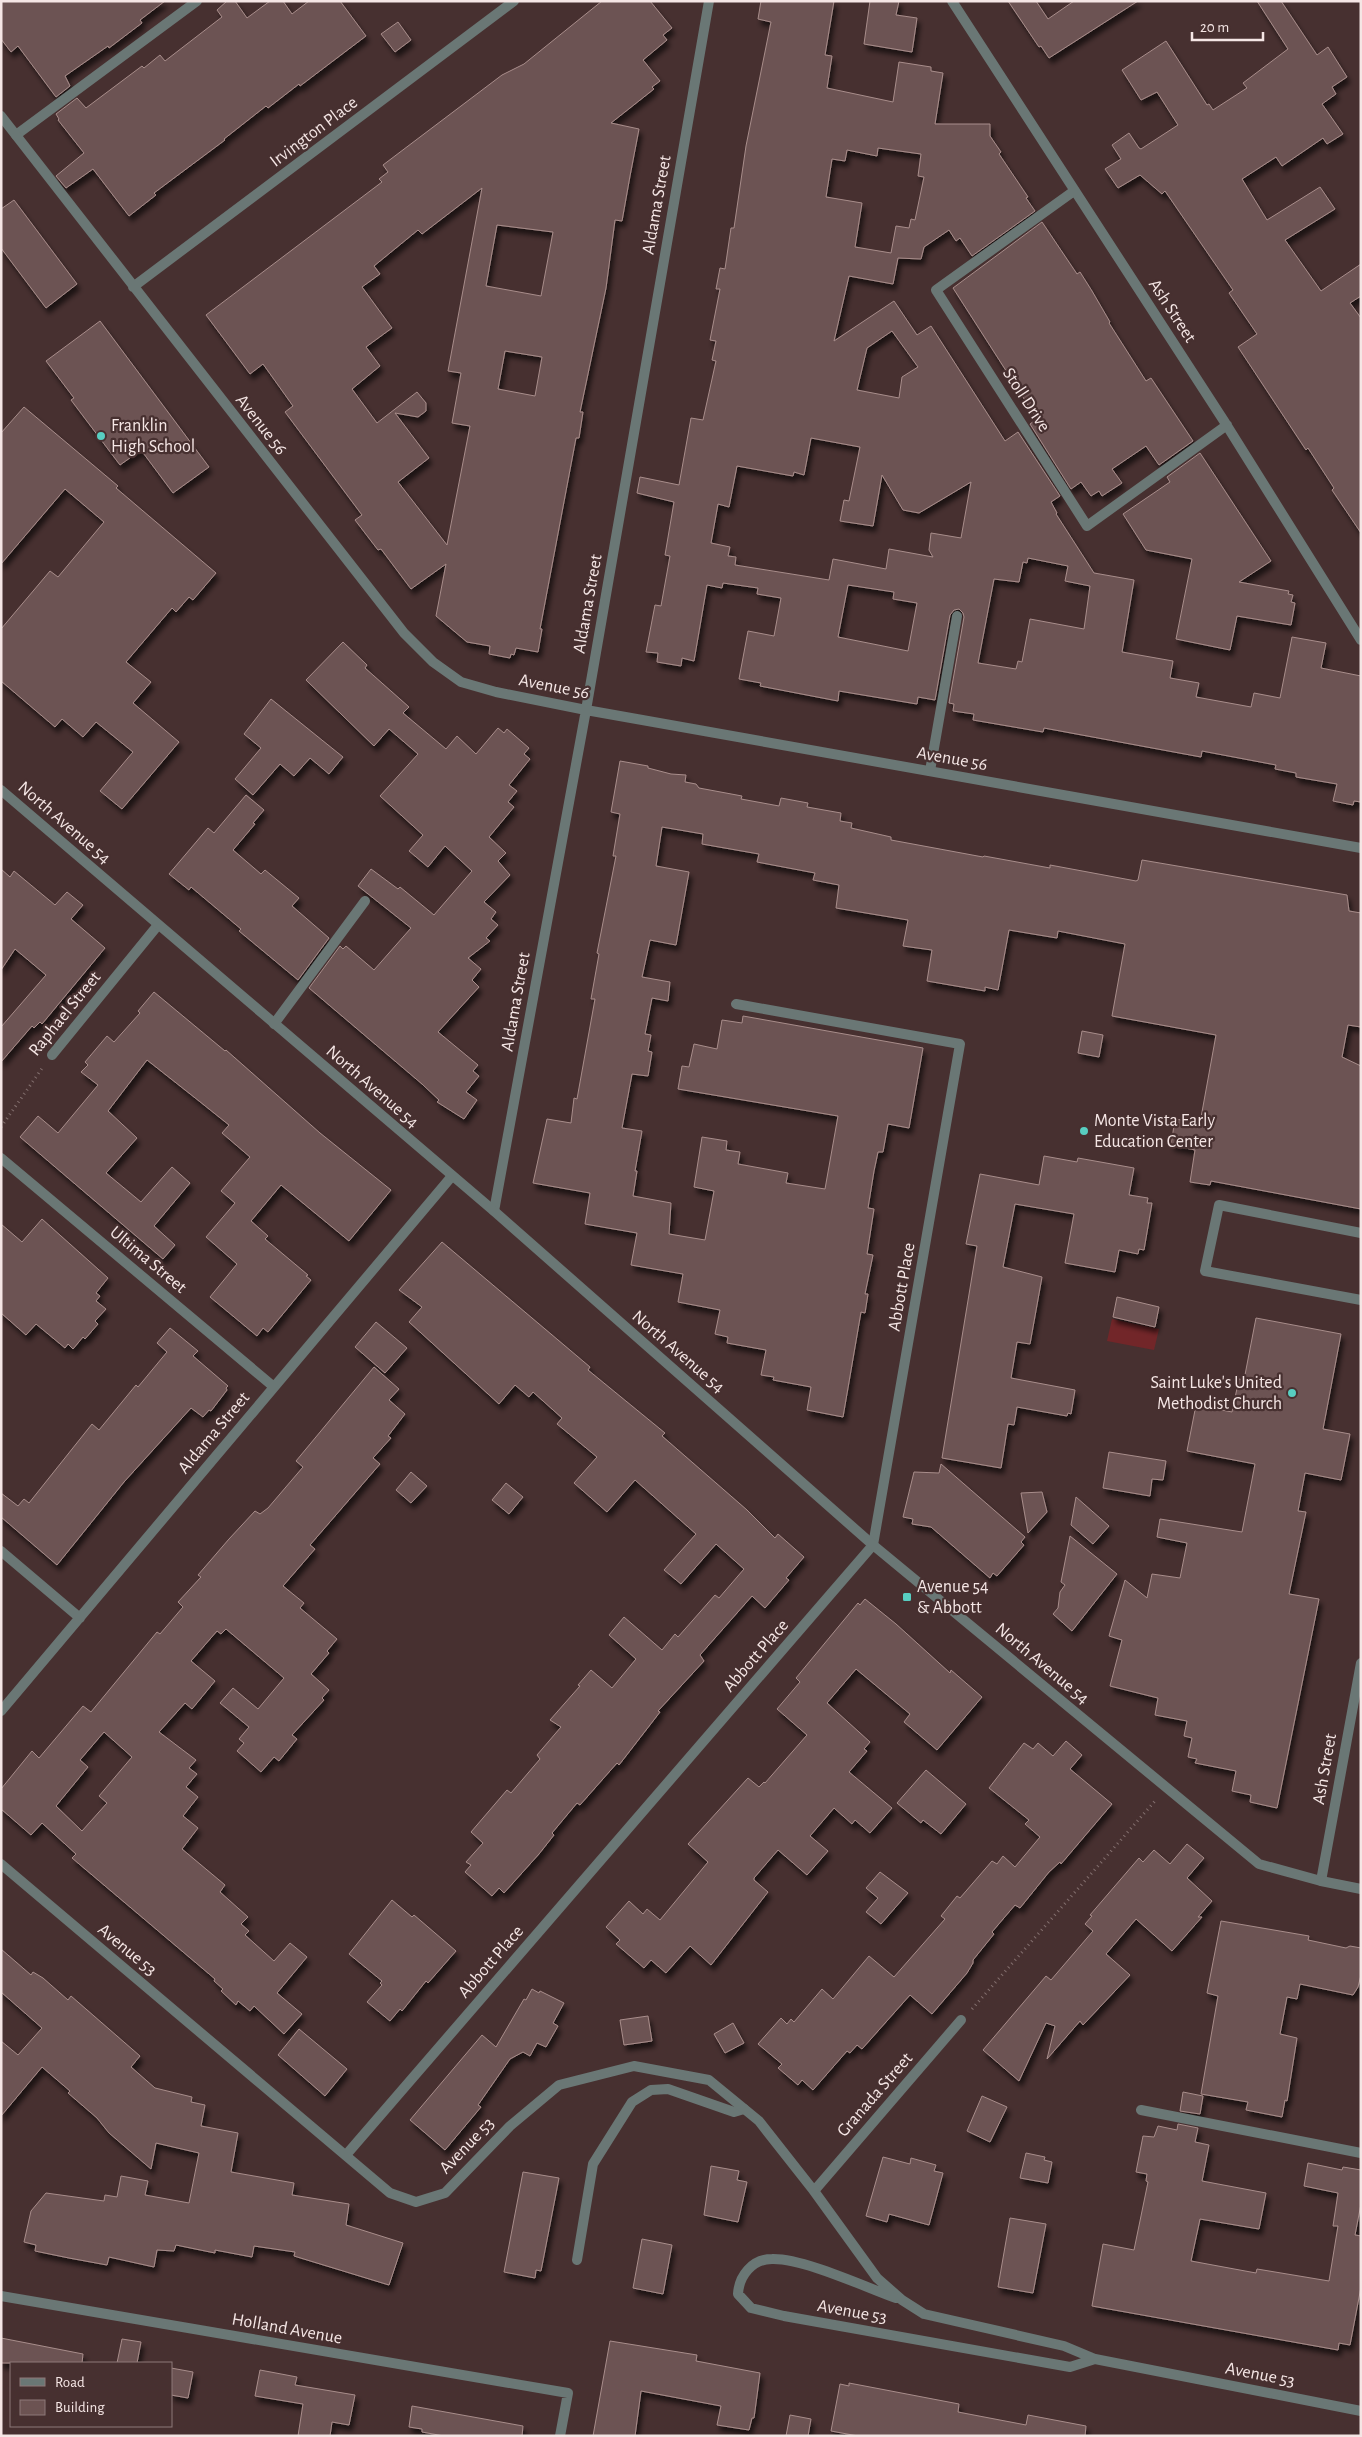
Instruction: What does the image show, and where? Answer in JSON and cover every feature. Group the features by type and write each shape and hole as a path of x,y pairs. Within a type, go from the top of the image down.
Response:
{"street":[{"path":"16,135 197,1"},
{"name":"Irvington Place","path":"133,287 514,1"},
{"name":"Aldama Street","path":"494,1211 586,710 709,1"},
{"name":"Ash Street","path":"952,1 1227,425 1361,640"},
{"name":"Avenue 56","path":"1,116 404,633 433,662 460,682 496,692 586,710 1361,848"},
{"name":"Stoll Drive","path":"1074,191 936,290 1088,526 1227,425"},
{"path":"930,771 956,616"},
{"name":"North Avenue 54","path":"1,790 494,1211 873,1545 1259,1864 1320,1882 1361,1889"},
{"path":"274,1024 365,901"},
{"name":"Raphael Street","path":"52,1055 158,925"},
{"name":"Abbott Place","path":"346,2156 873,1545 960,1044 736,1004"},
{"name":"Ultima Street","path":"1,1158 274,1387"},
{"name":"Aldama Street","path":"1,1711 452,1176"},
{"path":"1361,1233 1219,1205 1205,1271 1361,1300"},
{"path":"1,1551 80,1618"},
{"name":"Ash Street","path":"1320,1882 1361,1662"},
{"name":"Avenue 53","path":"1,1864 390,2193 416,2202 445,2193 510,2126 560,2086 634,2066 709,2080 759,2121 814,2191 878,2278 902,2300 924,2314 1064,2346 1095,2359 1361,2411"},
{"name":"Granada Street","path":"814,2191 961,2020"},
{"path":"577,2260 593,2164 632,2102 651,2090 668,2089 734,2112 744,2109"},
{"path":"1141,2110 1361,2153"},
{"name":"Avenue 53","path":"902,2300 795,2262 770,2259 752,2265 739,2280 738,2294 751,2308 784,2316 1070,2367 1095,2359"},
{"name":"Holland Avenue","path":"1,2296 568,2393 560,2436"}],"path":[{"name":"Raphael Street","path":"1,1127 52,1055"},
{"path":"961,2020 1167,1788"}],"shaded area":[{"path":"1112,1319 1159,1329 1154,1350 1107,1341"}],"building":[{"path":"1,1 165,1 140,20 142,23 109,48 108,46 65,76 70,86 56,97 18,46 11,52 1,39"},
{"path":"227,1 235,1 247,18 270,1 283,1 292,14 309,1 340,1 366,36 300,86 299,84 268,108 266,106 225,140 154,193 156,195 129,216 93,169 66,188 56,176 84,153 58,120 56,114 77,98 86,108 142,66 144,68 160,55 165,61 222,17 217,10"},
{"path":"602,1 650,1 672,28 663,35 667,40 643,60 660,81 652,87 654,89 611,123 639,129 622,221 615,220 606,288 580,412 583,412 579,438 576,438 540,629 542,629 538,652 516,648 514,655 511,654 510,658 489,654 490,646 467,642 436,616 446,564 411,589 381,549 378,550 355,520 362,515 285,412 293,406 263,364 250,374 206,315 382,182 379,179 388,172 383,165 502,75 524,64","holes":["482,188 448,371 461,373 452,423 470,426 447,545 398,482 429,458 395,413 418,417 426,411 426,403 417,392 377,423 352,389 380,366 366,347 392,328 362,287 380,274 374,266 418,230 422,234","497,225 553,232 541,296 486,286","505,351 542,357 535,396 498,389"]},
{"path":"761,1 834,1 825,55 832,56 827,88 893,102 899,62 931,67 931,71 943,73 935,124 990,124 990,136 1001,152 999,154 1028,197 1026,198 1035,211 972,256 960,238 956,241 949,230 924,247 921,259 898,258 893,284 849,276 834,341 894,301 917,335 931,326 1005,441 1018,432 1060,496 1051,502 1056,514 1094,573 1134,580 1122,652 1173,661 1170,678 1199,683 1196,697 1251,707 1254,693 1280,698 1292,637 1326,643 1321,668 1361,676 1361,802 1354,801 1353,805 1333,801 1337,784 1296,777 1296,773 1275,769 1276,765 1202,751 1201,757 1044,728 1043,732 973,720 974,714 953,711 954,704 949,703 964,617 959,609 954,610 950,615 935,700 918,697 917,704 839,691 838,701 760,686 761,683 739,679 748,631 774,636 781,598 757,594 758,588 723,583 722,588 707,585 694,661 682,658 681,666 657,662 658,653 646,652 655,605 661,606 670,556 665,555 674,502 637,493 640,477 679,485 691,418 703,420 716,361 712,360 716,341 710,340 720,289 716,289 720,268 725,269 731,228 734,228 746,146 771,22 758,19","holes":["878,148 921,154 918,176 924,177 915,220 911,219 909,228 896,226 891,253 855,247 862,203 826,197 832,159 845,161 847,150 877,156","892,331 918,367 902,377 899,398 857,390 867,348","811,438 860,447 849,501 844,500 840,521 873,526 882,475 903,510 919,513 971,482 961,538 931,533 929,550 933,557 889,549 886,569 833,559 829,580 735,565 736,557 728,556 730,547 711,543 718,504 729,507 737,466 793,476 794,472 804,475","1028,558 1068,566 1065,581 1090,586 1084,629 1030,619 1022,662 1018,661 1016,669 978,663 994,579 1019,582 1023,562 1027,563","848,585 894,592 893,599 917,603 908,651 838,637"]},
{"path":"870,1 899,1 896,15 917,18 912,52 864,44"},
{"path":"1008,1 1036,1 1048,19 1074,1 1138,1 1049,58 1041,46 1039,47"},
{"path":"1257,1 1281,1 1317,55 1328,47 1347,77 1332,87 1336,94 1322,104 1343,134 1327,144 1323,138 1282,166 1276,157 1242,179 1267,220 1320,187 1335,209 1285,240 1321,291 1361,264 1361,296 1350,303 1361,318 1361,533 1332,490 1334,488 1308,448 1306,450 1238,347 1257,334 1229,293 1233,290 1165,191 1162,194 1140,175 1118,188 1105,169 1121,159 1112,145 1129,133 1141,149 1178,125 1157,92 1141,100 1122,70 1166,41 1207,105 1209,104 1213,110 1247,88 1243,83 1288,49"},
{"path":"398,22 411,40 395,52 381,34"},
{"path":"14,200 77,284 46,308 1,248 1,209"},
{"path":"1042,222 1077,274 1080,272 1109,323 1146,381 1151,378 1193,441 1159,465 1146,446 1112,469 1122,483 1102,496 1099,491 1091,496 1081,482 1071,489 1030,424 1037,419 953,288"},
{"path":"100,321 209,467 173,493 141,450 120,465 71,400 74,398 46,361"},
{"path":"24,407 118,486 116,488 216,573 193,600 189,597 176,612 172,608 126,662 151,682 133,703 179,742 122,809 100,791 133,752 96,722 83,737 62,719 55,727 1,681 1,629 50,571 58,577 104,522 65,489 1,564 1,433"},
{"path":"1200,453 1271,561 1239,582 1289,591 1288,594 1293,595 1291,602 1295,603 1291,625 1237,616 1230,650 1176,639 1192,559 1146,550 1123,514 1170,482 1167,477"},
{"path":"343,642 367,665 365,668 409,707 403,713 446,749 457,736 476,754 498,728 504,733 507,729 529,748 524,754 530,759 509,785 517,791 508,802 514,807 489,837 506,853 498,861 510,875 484,902 496,912 491,919 498,925 486,938 490,941 468,958 481,969 472,980 479,987 438,1032 478,1065 473,1071 479,1076 466,1092 477,1100 464,1119 437,1102 439,1100 422,1084 309,988 340,946 343,949 346,946 374,970 411,928 358,886 371,869 398,889 400,887 434,915 472,871 445,846 428,867 409,851 423,835 380,796 418,754 389,729 374,746 306,680"},
{"path":"271,699 343,757 329,774 310,758 294,776 280,764 253,795 235,779 261,748 244,734"},
{"path":"620,761 648,766 648,768 671,774 686,775 685,782 696,784 699,788 742,796 741,799 779,806 781,798 808,803 807,807 841,813 840,821 852,823 851,828 891,837 891,840 983,857 1050,868 1050,865 1136,881 1138,880 1142,860 1347,895 1349,911 1361,913 1361,1027 1348,1025 1342,1057 1361,1066 1361,1209 1211,1181 1210,1185 1190,1182 1195,1150 1171,1145 1175,1119 1200,1123 1216,1035 1112,1016 1125,944 1058,931 1057,938 1009,930 998,990 985,987 985,991 927,981 932,950 903,946 908,920 836,908 839,885 813,880 815,873 757,862 759,854 702,844 703,834 662,827 656,866 689,872 676,945 650,940 642,977 670,982 668,1001 652,998 645,1034 651,1035 648,1051 652,1052 648,1076 632,1074 622,1128 642,1131 633,1196 671,1203 669,1234 705,1240 714,1191 694,1187 702,1137 727,1141 726,1150 740,1152 738,1164 788,1173 786,1183 825,1189 838,1116 678,1089 682,1066 689,1067 694,1044 717,1049 722,1020 742,1023 743,1016 923,1048 909,1128 888,1124 883,1152 878,1152 868,1208 874,1209 867,1254 873,1255 865,1294 868,1294 865,1313 861,1312 843,1417 807,1410 811,1387 773,1380 774,1377 761,1375 766,1350 727,1343 728,1337 715,1334 720,1310 678,1302 683,1274 631,1265 637,1233 585,1224 590,1193 533,1183 547,1119 571,1123 574,1098 577,1099 595,999 591,999 599,954 597,953 616,856 613,856 620,814 611,812"},
{"path":"246,795 264,810 233,850 261,874 265,870 299,898 292,906 329,938 298,980 239,931 241,929 191,887 189,890 169,874 208,828 214,833"},
{"path":"1,869 10,877 14,871 55,905 67,892 83,905 71,919 105,948 42,1024 40,1022 34,1028 32,1026 1,1062 1,1027 46,975 15,949 1,970"},
{"path":"154,992 226,1050 320,1133 391,1190 349,1241 281,1185 251,1221 268,1236 265,1239 308,1275 306,1276 311,1280 268,1332 263,1328 257,1336 210,1297 237,1264 206,1237 235,1203 221,1191 250,1157 222,1133 229,1125 147,1060 108,1111 137,1138 106,1173 141,1202 172,1167 190,1183 154,1226 175,1245 163,1259 20,1137 38,1116 58,1133 98,1085 81,1072 88,1065 85,1062 107,1036 114,1042 140,1013 138,1011"},
{"path":"1082,1031 1103,1035 1099,1057 1078,1053"},
{"path":"1044,1156 1077,1162 1078,1158 1134,1168 1129,1195 1148,1198 1147,1203 1152,1203 1144,1250 1139,1249 1138,1254 1119,1250 1115,1272 1065,1263 1074,1214 1015,1204 1003,1267 1042,1277 1030,1344 1017,1342 1011,1378 1075,1390 1071,1414 1068,1413 1067,1416 1017,1407 1014,1425 1008,1424 1001,1468 942,1458 977,1246 966,1244 980,1174 1039,1185"},
{"path":"42,1219 108,1278 96,1293 100,1296 96,1301 106,1309 95,1321 98,1324 73,1349 68,1344 65,1348 36,1324 26,1335 1,1313 1,1224 22,1242"},
{"path":"442,1242 590,1367 588,1370 665,1433 662,1436 747,1510 775,1538 778,1534 804,1557 786,1578 789,1580 765,1608 752,1596 700,1655 704,1661 658,1711 660,1712 619,1765 617,1763 580,1805 577,1803 552,1833 554,1835 539,1854 504,1893 499,1888 492,1896 465,1872 471,1865 466,1862 483,1843 471,1832 507,1790 511,1793 540,1759 537,1755 561,1727 550,1720 580,1686 578,1685 591,1670 612,1688 636,1659 609,1635 624,1617 662,1650 675,1634 678,1637 715,1595 719,1598 744,1569 716,1544 681,1584 664,1570 696,1534 635,1480 607,1512 574,1483 597,1457 557,1424 562,1418 533,1392 529,1397 515,1385 499,1404 409,1322 422,1307 399,1290"},
{"path":"1117,1297 1159,1307 1155,1327 1113,1317"},
{"path":"1256,1318 1341,1334 1323,1429 1350,1434 1341,1480 1305,1473 1298,1511 1306,1512 1289,1594 1319,1599 1277,1808 1250,1802 1251,1795 1232,1791 1236,1771 1195,1763 1197,1759 1188,1757 1192,1738 1184,1736 1187,1721 1155,1715 1158,1698 1110,1686 1122,1640 1109,1636 1125,1580 1147,1598 1152,1574 1180,1578 1187,1543 1157,1537 1160,1519 1242,1532 1255,1464 1187,1451 1196,1405 1232,1412 1239,1379 1244,1380"},
{"path":"376,1322 407,1348 385,1373 355,1347"},
{"path":"170,1328 198,1351 193,1356 228,1386 227,1390 211,1411 209,1410 203,1417 191,1408 124,1482 57,1565 1,1517 1,1493 18,1506 24,1499 29,1503 92,1424 99,1430 136,1385 138,1387 167,1352 157,1343"},
{"path":"374,1367 399,1389 389,1400 405,1414 388,1436 391,1438 373,1458 380,1464 310,1545 315,1549 283,1586 304,1603 300,1608 337,1639 327,1651 329,1653 311,1674 329,1690 322,1698 324,1700 292,1735 297,1739 279,1761 274,1757 261,1772 237,1751 244,1743 239,1739 249,1727 220,1703 233,1688 258,1709 284,1678 226,1629 221,1634 217,1631 191,1661 215,1681 192,1709 185,1703 159,1732 196,1760 189,1768 197,1774 186,1787 198,1797 183,1816 198,1828 182,1849 225,1885 220,1892 248,1917 241,1924 249,1931 245,1935 274,1961 290,1943 307,1957 277,1993 302,2014 284,2034 254,2006 250,2011 238,2001 236,2005 221,1991 223,1989 214,1981 215,1979 72,1858 76,1854 42,1823 31,1835 1,1809 1,1789 32,1751 39,1758 83,1706 91,1712 157,1632 160,1634 183,1607 178,1602 201,1577 198,1575 229,1539 255,1511 260,1514 268,1508 303,1467 296,1461","holes":["104,1732 132,1757 99,1796 107,1803 82,1831 56,1806 88,1767 80,1760"]},
{"path":"1109,1452 1166,1461 1163,1480 1152,1479 1150,1496 1103,1488"},
{"path":"941,1464 1025,1537 1021,1542 1024,1545 997,1576 993,1573 990,1578 931,1527 912,1524 913,1519 903,1517 914,1472 939,1473"},
{"path":"411,1472 427,1486 411,1503 396,1490"},
{"path":"506,1483 523,1497 509,1514 492,1500"},
{"path":"1042,1492 1047,1512 1028,1533 1021,1493"},
{"path":"1076,1497 1109,1526 1093,1544 1071,1525"},
{"path":"1070,1536 1117,1574 1072,1631 1053,1614 1058,1608 1060,1592 1065,1585 1061,1582"},
{"path":"865,1599 950,1673 951,1670 982,1697 937,1750 904,1722 910,1714 856,1669 827,1703 870,1742 864,1749 867,1751 849,1772 892,1808 870,1833 855,1820 852,1824 834,1808 810,1836 828,1851 807,1875 778,1850 754,1878 768,1892 711,1965 690,1946 666,1973 651,1960 644,1968 616,1944 620,1940 606,1927 629,1901 643,1914 647,1909 660,1920 708,1862 688,1844 748,1778 759,1787 765,1783 807,1735 777,1709 800,1682 796,1678 858,1603 860,1605"},
{"path":"1066,1741 1082,1755 1070,1769 1112,1804 1061,1864 1060,1862 1049,1872 1020,1908 1015,1905 992,1932 994,1934 973,1960 967,1973 932,2014 910,1995 862,2049 857,2045 850,2053 847,2051 813,2090 802,2080 798,2085 778,2068 782,2064 758,2044 781,2018 787,2024 791,2019 794,2022 822,1989 833,1999 869,1956 894,1977 945,1919 941,1916 957,1896 960,1898 992,1861 997,1864 1003,1856 1015,1867 1040,1837 1025,1824 1029,1820 989,1788 1024,1743 1033,1749 1038,1743 1053,1756"},
{"path":"926,1770 966,1804 941,1834 923,1820 921,1823 897,1803"},
{"path":"1187,1844 1204,1858 1187,1878 1212,1901 1198,1917 1202,1917 1172,1951 1136,1919 1106,1954 1130,1975 1083,2025 1080,2021 1047,2059 1055,2026 1046,2023 1019,2081 983,2050 1046,1976 1051,1980 1093,1931 1085,1924 1092,1916 1090,1915 1139,1858 1143,1862 1154,1850 1170,1864"},
{"path":"880,1872 908,1893 881,1924 866,1912 878,1898 866,1888"},
{"path":"392,1900 412,1917 414,1915 456,1951 428,1983 426,1981 402,2011 400,2009 390,2021 367,2002 382,1985 380,1983 382,1981 349,1954"},
{"path":"1221,1921 1309,1936 1308,1940 1346,1948 1350,1946 1361,1948 1361,1975 1358,1987 1353,1995 1300,1984 1297,1999 1287,1997 1280,2034 1297,2038 1287,2101 1285,2100 1282,2117 1246,2110 1248,2102 1201,2094 1218,1996 1207,1993"},
{"path":"1,1949 31,1975 33,1972 43,1978 68,2000 71,1996 140,2056 131,2067 155,2088 192,2097 191,2102 205,2105 201,2126 238,2133 231,2172 294,2183 292,2195 349,2204 346,2225 403,2243 389,2285 294,2256 295,2252 254,2246 252,2257 215,2250 215,2253 176,2245 174,2251 157,2250 154,2267 109,2257 107,2265 69,2258 35,2251 36,2245 24,2242 31,2211 46,2193 104,2201 105,2195 117,2197 121,2176 148,2181 145,2195 189,2203 199,2153 156,2143 151,2169 109,2133 97,2118 68,2093 70,2091 42,2067 1,2116 1,2041 18,2055 42,2028 1,1992"},
{"path":"532,1989 564,2003 553,2023 558,2026 546,2047 537,2043 530,2056 523,2052 510,2059 478,2105 481,2107 445,2150 410,2120 482,2035 496,2047 524,1999 526,2000"},
{"path":"648,2016 652,2041 624,2045 620,2020"},
{"path":"733,2023 744,2043 725,2053 714,2034"},
{"path":"299,2029 347,2069 325,2096 278,2055"},
{"path":"1183,2092 1203,2096 1200,2114 1180,2111"},
{"path":"982,2096 1007,2107 990,2142 967,2131"},
{"path":"1178,2124 1198,2128 1195,2142 1209,2145 1202,2181 1266,2193 1259,2229 1200,2219 1191,2261 1256,2273 1257,2269 1329,2281 1338,2226 1333,2226 1338,2193 1304,2186 1308,2163 1342,2170 1343,2167 1361,2170 1361,2204 1355,2235 1361,2236 1361,2287 1350,2345 1339,2343 1338,2350 1092,2306 1103,2244 1134,2250 1148,2182 1146,2181 1147,2174 1136,2172 1143,2136 1154,2137 1158,2126 1177,2130"},
{"path":"1026,2153 1045,2157 1044,2160 1052,2162 1048,2183 1020,2178"},
{"path":"883,2157 910,2164 911,2158 936,2165 934,2171 943,2173 929,2225 889,2214 887,2222 866,2216"},
{"path":"711,2166 739,2171 737,2180 747,2182 738,2222 704,2215"},
{"path":"523,2172 559,2178 541,2271 536,2270 535,2278 504,2272"},
{"path":"1010,2218 1046,2224 1033,2293 998,2287"},
{"path":"642,2239 672,2245 663,2294 633,2288"},
{"path":"1,2338 83,2354 82,2362 1,2363"},
{"path":"122,2339 141,2342 137,2362 117,2362"},
{"path":"610,2341 697,2355 696,2361 760,2373 754,2418 752,2418 749,2430 717,2425 721,2406 641,2391 635,2436 593,2436"},
{"path":"172,2368 193,2372 188,2398 172,2395"},
{"path":"260,2370 297,2377 295,2385 355,2395 349,2425 332,2422 330,2436 298,2436 303,2404 255,2396"},
{"path":"849,2383 959,2404 958,2412 1026,2425 1028,2415 1086,2426 1085,2436 858,2436 831,2431 840,2384 849,2386"},
{"path":"412,2406 523,2426 522,2436 444,2436 422,2432 422,2429 409,2427"},
{"path":"790,2415 811,2419 808,2436 786,2436"}],"place":[{"name":"Franklin High School","path":"101,436"},
{"name":"Monte Vista Early Education Center","path":"1084,1131"},
{"name":"Saint Luke's United Methodist Church","path":"1292,1393"},
{"name":"Avenue 54 & Abbott","path":"907,1597"}]}
